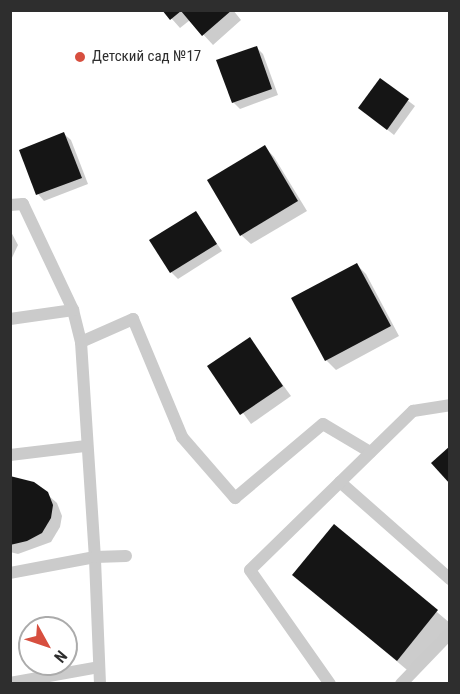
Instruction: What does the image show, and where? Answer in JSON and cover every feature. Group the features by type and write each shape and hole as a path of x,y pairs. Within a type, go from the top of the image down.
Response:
{"lane":[{"path":"10,205 23,204 74,310 81,342 95,557 100,684"},
{"path":"10,319 74,310"},
{"path":"81,342 133,319 182,437 235,498 323,424 370,452"},
{"path":"330,684 250,570 413,411 450,405"},
{"path":"10,455 86,446"},
{"path":"340,482 450,579"},
{"path":"10,573 95,557 126,556"},
{"path":"402,684 450,633"},
{"path":"10,683 99,667"}],"building":[{"path":"162,10 232,10 202,36 181,11 170,20"},
{"path":"257,46 272,89 232,103 216,60"},
{"path":"380,78 409,99 387,130 358,108"},
{"path":"64,132 82,178 36,195 19,150"},
{"path":"265,145 298,201 240,236 207,180"},
{"path":"196,211 217,244 170,273 149,240"},
{"path":"357,263 391,326 325,361 291,298"},
{"path":"250,337 283,386 240,415 207,366"},
{"path":"450,446 450,484 431,463"},
{"path":"10,476 34,482 48,492 53,505 51,518 42,533 27,541 10,545"},
{"path":"334,524 438,610 397,661 292,575"}],"place":[{"name":"Детский сад №17","path":"80,57"}]}
